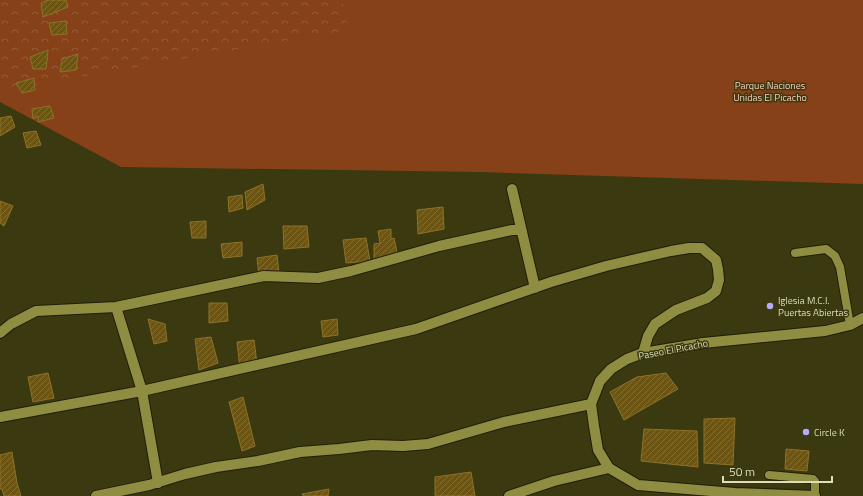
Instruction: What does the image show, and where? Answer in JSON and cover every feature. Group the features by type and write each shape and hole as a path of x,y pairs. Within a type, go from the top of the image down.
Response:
{"street":[{"path":"512,189 535,288"},
{"path":"0,333 11,324 36,311 116,308 264,276 318,278 351,271 439,246 521,228"},
{"path":"0,417 142,391 416,329 535,288 606,266 671,251 689,248 702,248 716,260 720,280 716,291 707,298 676,310 655,324 648,336 643,353"},
{"path":"116,308 142,391 158,483"},
{"name":"Paseo El Picacho","path":"608,468 598,450 591,404 600,381 611,370 627,359 643,353 703,342 825,331 850,325 863,318"},
{"path":"96,496 158,483 185,474 216,467 258,461 300,452 372,445 403,446 428,444 504,422 591,404"},
{"path":"509,496 554,482 608,468 638,485 734,494 815,496"}],"lane":[{"path":"795,253 826,249 835,256 840,267 850,325"},
{"path":"769,475 813,479 815,481 815,496"}],"green space":[{"name":"Parque Naciones Unidas El Picacho","path":"0,0 863,0 863,184 480,172 121,167 0,102"},
{"path":"0,0 342,0 349,30 0,91"}],"building":[{"path":"48,0 66,0 68,7 43,17 41,3"},
{"path":"66,21 67,34 52,35 49,23"},
{"path":"48,50 46,69 33,69 30,57"},
{"path":"78,54 76,70 60,72 62,59"},
{"path":"34,78 35,90 22,93 16,83"},
{"path":"50,106 54,118 38,122 38,116 33,119 32,109"},
{"path":"11,116 15,127 0,136 0,118"},
{"path":"36,131 41,145 27,148 23,133"},
{"path":"263,184 265,200 247,210 245,192"},
{"path":"242,195 243,208 229,212 228,197"},
{"path":"0,201 13,206 4,226 0,223"},
{"path":"443,207 444,229 418,234 417,210"},
{"path":"206,221 206,238 192,238 190,222"},
{"path":"283,226 307,226 309,247 284,249"},
{"path":"391,229 391,239 394,238 397,252 374,259 374,244 380,243 378,231"},
{"path":"366,238 370,261 346,263 343,240"},
{"path":"242,242 242,256 223,258 221,244"},
{"path":"277,255 279,273 259,276 257,258"},
{"path":"209,303 227,303 228,321 209,323"},
{"path":"148,319 165,324 167,341 154,344"},
{"path":"337,319 338,335 323,337 321,321"},
{"path":"211,337 218,363 199,370 195,339"},
{"path":"254,340 257,364 240,369 237,342"},
{"path":"48,373 54,398 33,402 28,377"},
{"path":"666,373 678,389 624,420 610,392 637,377"},
{"path":"243,397 255,446 242,451 229,402"},
{"path":"735,418 733,465 704,463 704,419"},
{"path":"644,429 697,431 698,467 641,461"},
{"path":"786,449 809,451 807,471 785,469"},
{"path":"12,452 17,483 21,496 4,496 2,489 0,489 0,455"},
{"path":"471,472 475,496 435,496 435,477"},
{"path":"329,489 328,496 303,496 302,494"}],"place":[{"name":"Iglesia M.C.I. Puertas Abiertas","path":"770,306"},
{"name":"Circle K","path":"806,432"}]}
